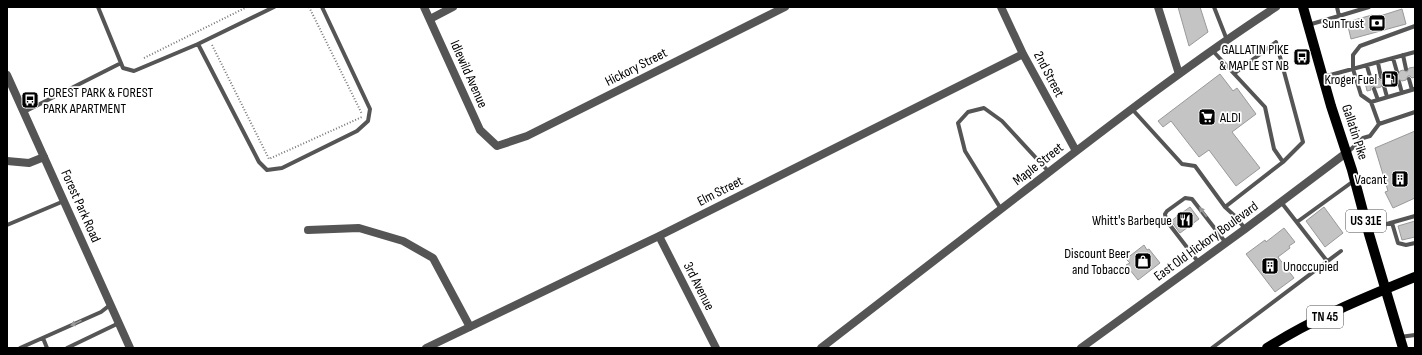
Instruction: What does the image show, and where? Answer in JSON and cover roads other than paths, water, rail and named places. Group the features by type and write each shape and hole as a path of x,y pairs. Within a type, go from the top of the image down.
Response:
{"main road":[{"name":"Gallatin Pike","path":"1303,7 1385,289"},
{"name":"TN 45","path":"1267,348 1306,326 1385,289 1415,277"},
{"name":"US 31E","path":"1385,289 1403,348"}],"street":[{"name":"Idlewild Avenue","path":"424,7 480,130 497,146"},
{"path":"430,19 453,7"},
{"name":"Hickory Street","path":"497,146 527,136 785,7"},
{"name":"2nd Street","path":"1001,7 1023,54 1076,151"},
{"path":"1158,7 1179,74"},
{"name":"Maple Street","path":"821,348 1132,109 1212,50 1276,7"},
{"name":"Elm Street","path":"426,348 659,236 1023,54"},
{"name":"Forest Park Road","path":"7,75 130,348"},
{"name":"East Old Hickory Boulevard","path":"1081,348 1246,230 1346,153"},
{"path":"7,161 29,163 44,157"},
{"path":"308,230 360,228 404,241 433,258 470,326"},
{"name":"3rd Avenue","path":"659,236 716,348"}],"lane":[{"path":"98,7 123,68 134,71 198,44 274,7"},
{"path":"198,44 259,162 267,170 282,168 358,131 368,121 370,110 322,7"},
{"path":"1214,7 1227,40"},
{"path":"1337,7 1339,16"},
{"path":"1308,25 1369,7"},
{"path":"1379,124 1371,102 1361,96 1353,69 1353,55 1360,46 1415,26"},
{"path":"1226,207 1283,162 1303,142 1276,42 1235,73"},
{"path":"1212,50 1265,107 1274,149 1283,162"},
{"path":"1323,77 1415,52"},
{"path":"1403,55 1406,69"},
{"path":"1393,58 1397,72"},
{"path":"24,112 121,63"},
{"path":"1378,63 1381,76"},
{"path":"1367,66 1371,80"},
{"path":"1371,102 1414,90 1409,79"},
{"path":"1399,82 1402,93"},
{"path":"1384,86 1387,97"},
{"path":"1374,89 1378,100"},
{"path":"1001,209 965,151 958,123 968,112 984,108 1002,121 1049,172"},
{"path":"1132,109 1182,164 1195,166 1226,207 1246,230"},
{"path":"1346,153 1363,138 1370,136 1379,124 1415,112"},
{"path":"1297,222 1354,180"},
{"path":"1199,263 1166,220 1165,214 1167,211 1185,198 1192,199 1226,243"},
{"path":"7,225 64,200"},
{"path":"1282,202 1327,261"},
{"path":"1368,229 1415,216"},
{"path":"1392,223 1398,243 1406,245 1415,242"},
{"path":"1212,348 1342,251"},
{"path":"20,348 101,312 110,304"},
{"path":"67,348 119,324"},
{"path":"1399,337 1415,335"},
{"path":"43,338 47,348"}],"place":[{"name":"SunTrust","path":"1377,23"},
{"name":"GALLATIN PIKE & MAPLE ST NB","path":"1302,57"},
{"name":"Kroger Fuel","path":"1390,79"},
{"name":"FOREST PARK & FOREST PARK APARTMENT","path":"30,100"},
{"name":"ALDI","path":"1207,117"},
{"name":"Vacant","path":"1400,179"},
{"name":"Whitt's Barbeque","path":"1185,220"},
{"name":"Discount Beer and Tobacco","path":"1143,261"},
{"name":"Unoccupied","path":"1270,266"}]}
